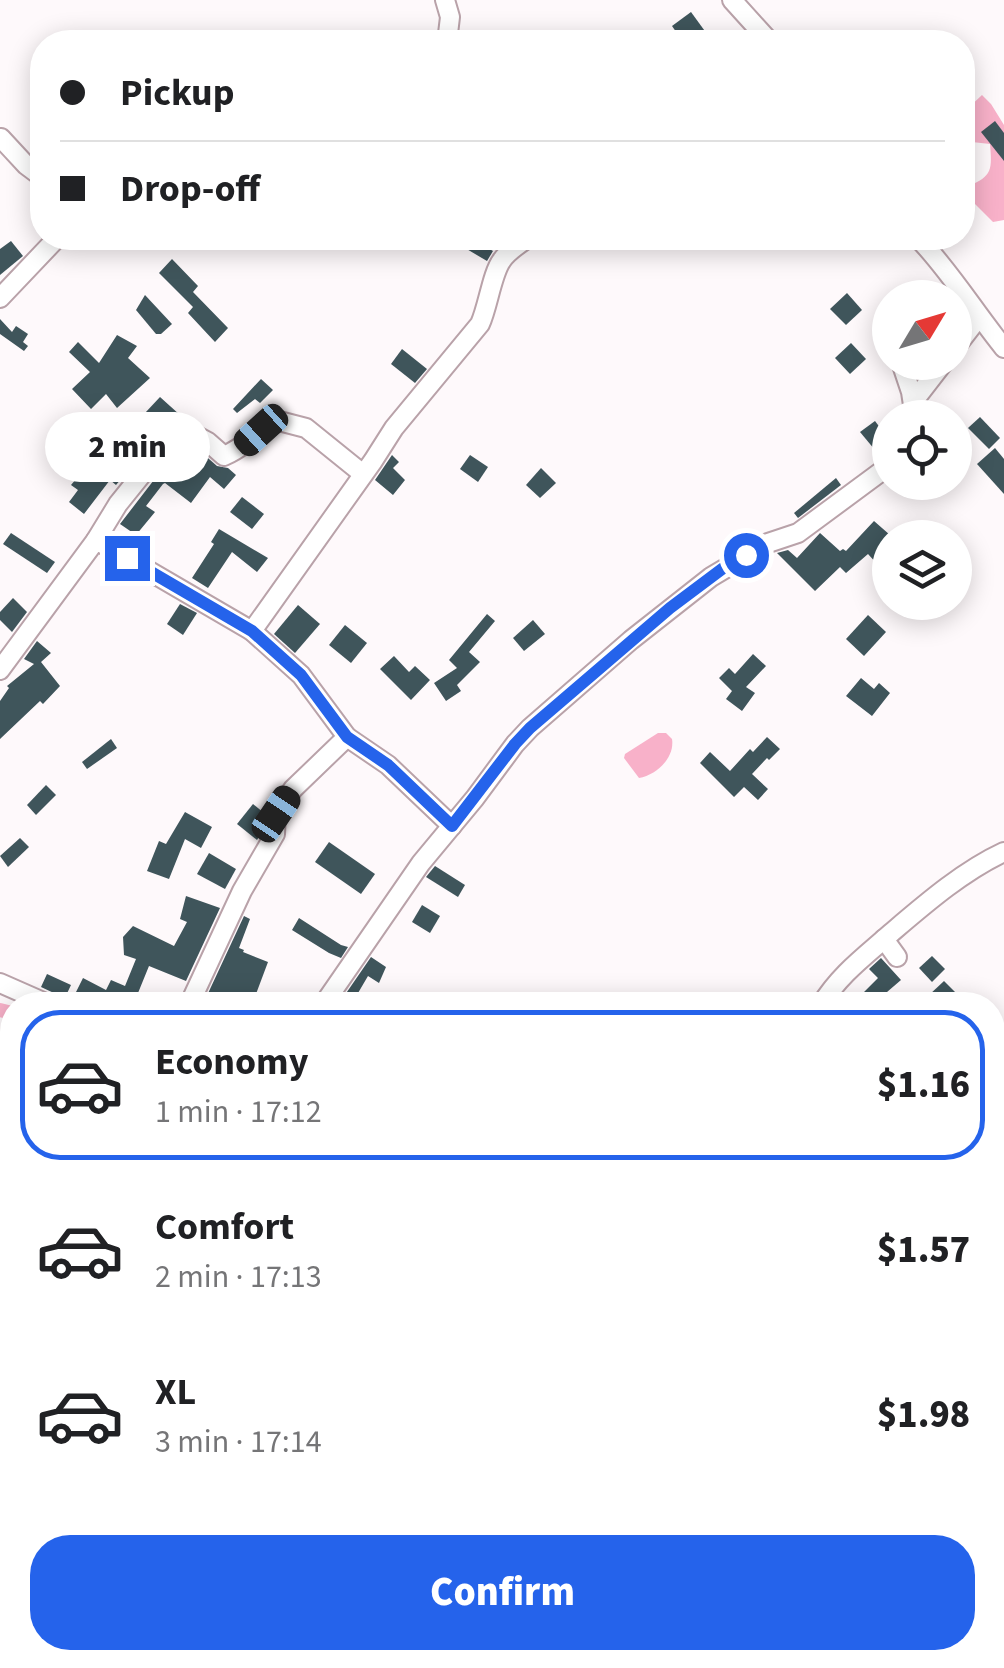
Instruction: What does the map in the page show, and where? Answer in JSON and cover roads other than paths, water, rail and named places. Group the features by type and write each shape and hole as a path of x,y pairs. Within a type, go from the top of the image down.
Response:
{"street":[{"path":"445,0 449,30"},
{"path":"732,0 759,30"},
{"path":"2,138 30,168"},
{"path":"0,298 45,250"},
{"path":"252,631 394,428 480,324 498,267 513,250"},
{"path":"929,250 1004,348"},
{"path":"972,326 979,317"},
{"path":"0,670 118,504 180,427 224,456 279,421 306,428 363,474"},
{"path":"331,992 421,862 515,744 670,608 726,566 798,533 872,478"},
{"path":"96,540 252,631 301,675 347,737 388,765 452,826"},
{"path":"195,992 242,891 275,834 276,814 293,789 347,737"},
{"path":"829,992 844,974 935,897 1004,852"},
{"path":"884,939 896,957"}]}
